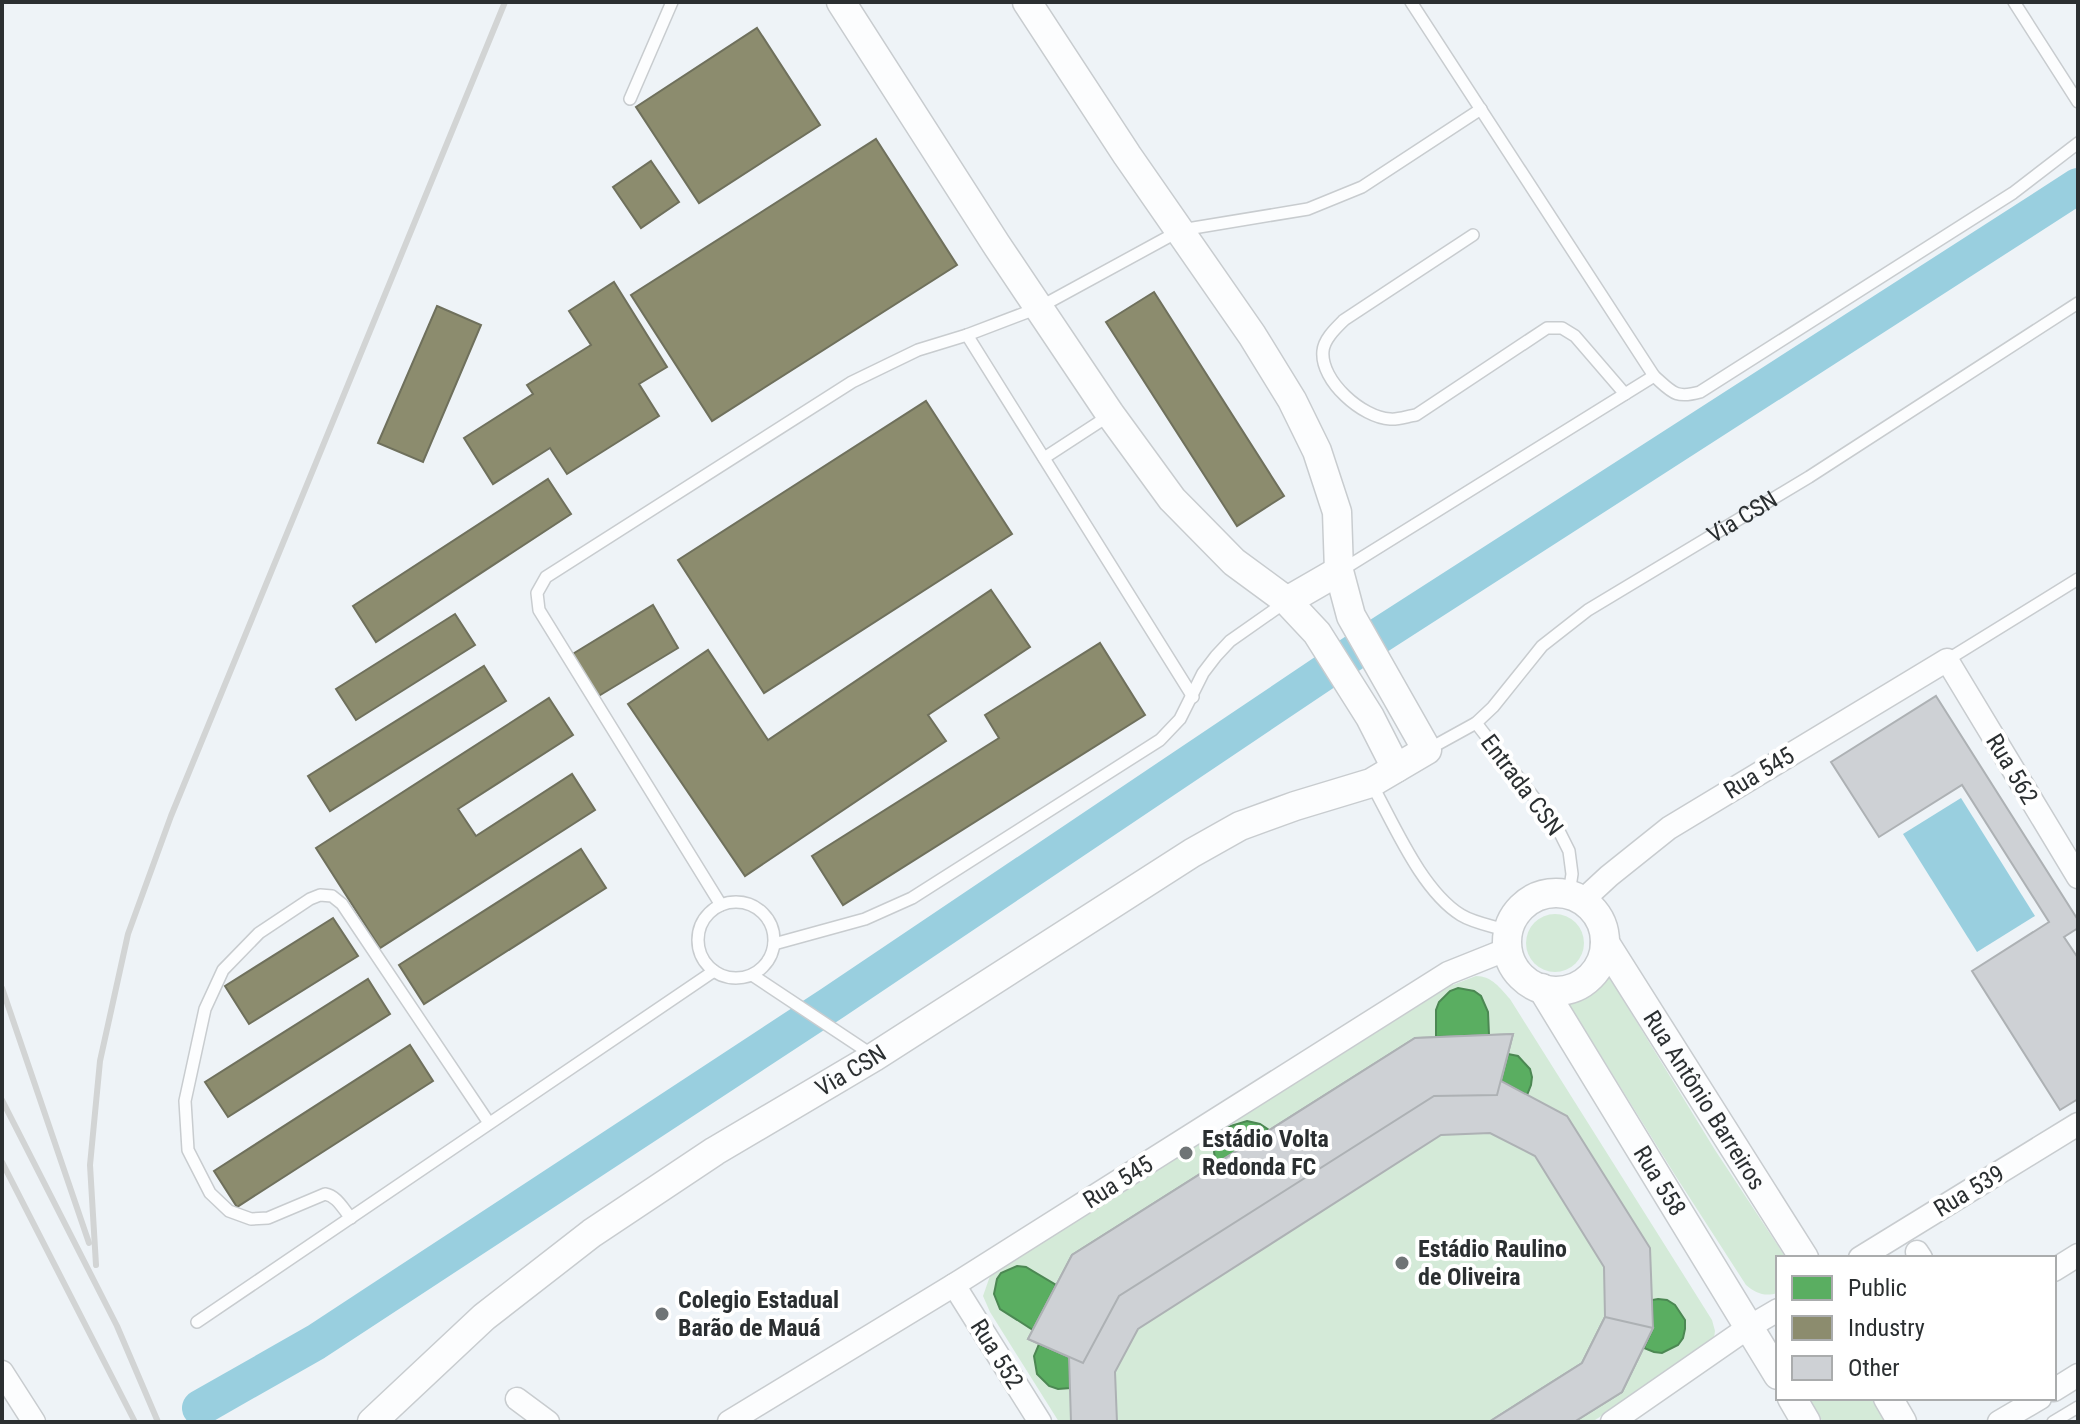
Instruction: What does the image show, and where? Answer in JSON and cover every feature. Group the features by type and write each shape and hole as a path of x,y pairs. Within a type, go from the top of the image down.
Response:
{"street":[{"path":"841,2 1110,414 1172,499 1234,562 1287,601 1317,633 1370,717 1396,768"},
{"path":"1027,2 1127,155 1252,335 1292,400 1317,451 1337,512 1339,571 1351,616 1427,750"},
{"path":"1287,601 1339,571"},
{"name":"Rua 545","path":"1576,898 1669,828 1947,660"},
{"name":"Rua 562","path":"1947,660 2076,869"},
{"name":"Via CSN","path":"372,1422 484,1317 535,1275 864,1049 1240,826 1371,783 1427,750"},
{"path":"1553,893 1576,898 1595,912 1602,927 1605,943 1595,971 1585,981 1557,991 1530,983 1512,963 1508,940 1514,916 1524,904 1538,896 1553,893"},
{"name":"Rua 545","path":"730,1422 954,1285 1448,973 1508,940"},
{"name":"Rua Antônio Barreiros","path":"1605,943 1803,1256"},
{"name":"Rua 558","path":"1542,988 1776,1372"},
{"name":"Rua 539","path":"1863,1256 2078,1124"},
{"path":"2056,1269 2078,1255"},
{"name":"Rua 552","path":"954,1285 1040,1422"},
{"path":"1612,1422 1776,1312"},
{"path":"2,1372 34,1422"},
{"path":"2056,1389 2078,1375"},
{"path":"517,1399 548,1422"},
{"path":"1793,1400 1806,1422"},
{"path":"1889,1400 1902,1422"},
{"path":"1999,1422 2037,1400"}],"lane":[{"path":"630,99 672,2"},
{"path":"1411,2 1654,376 1672,392 1686,396 1700,392 2013,193 2078,143"},
{"path":"2014,2 2078,102"},
{"path":"721,905 539,610 537,593 546,577 852,382 918,350 1038,308 1181,230 1308,209 1362,187 1481,109"},
{"path":"1473,235 1344,320 1330,335 1323,352 1327,371 1343,394 1369,415 1392,420 1416,415 1547,328 1562,328 1575,336 1625,394"},
{"name":"Via CSN","path":"1427,750 1476,723 1493,707 1542,646 1588,610 1809,477 2078,303"},
{"path":"967,335 1193,697"},
{"path":"1339,571 1654,376"},
{"path":"1044,458 1110,414"},
{"path":"1947,660 2078,579"},
{"path":"774,944 865,919 912,898 1160,740 1180,719 1203,673 1230,641 1287,601"},
{"name":"Entrada CSN","path":"1476,723 1557,827 1569,851 1576,898"},
{"path":"1371,783 1422,874 1439,896 1463,916 1508,940"},
{"path":"351,1218 331,1195 325,1194 268,1218 251,1219 229,1211 210,1193 188,1150 185,1101 205,1009 223,970 259,933 320,895 332,896 342,904 489,1123"},
{"path":"733,902 747,903 759,909 768,919 774,944 771,957 763,967 752,975 739,978 714,971 705,961 699,936 702,923 710,912 733,902"},
{"path":"197,1322 714,971"},
{"path":"752,975 864,1049"},
{"path":"2053,1422 2078,1407"}],"green space":[{"path":"1555,914 1575,923 1584,943 1575,963 1555,972 1535,963 1526,943 1535,923"},
{"path":"1608,975 1715,1150 1785,1256 1776,1256 1776,1293 1760,1294 1746,1285 1567,1001 1593,990"},
{"path":"1476,976 1491,980 1510,999 1712,1320 1714,1338 1690,1358 1592,1422 1059,1422 990,1312 983,1296 990,1276 1450,986"},
{"path":"1809,1400 1872,1400 1885,1422 1823,1422"}],"water":[{"path":"1961,798 2035,916 1977,952 1903,834"}],"building: Public":[{"path":"1458,988 1474,991 1481,996 1488,1012 1489,1035 1436,1037 1439,1002"},
{"path":"1508,1054 1518,1056 1530,1069 1532,1077 1527,1095 1501,1081"},
{"path":"1247,1121 1269,1130 1216,1164 1214,1152 1218,1138 1227,1127"},
{"path":"1017,1266 1026,1267 1056,1285 1033,1330 1000,1309 994,1294 1001,1273"},
{"path":"1652,1300 1675,1305 1685,1320 1683,1338 1678,1345 1662,1353 1644,1348 1653,1328"},
{"path":"1039,1344 1069,1357 1070,1388 1049,1386 1037,1374 1034,1356"}],"building: Industry":[{"path":"757,28 820,125 699,203 636,107"},
{"path":"876,139 957,265 712,421 631,295"},
{"path":"651,161 679,202 641,228 613,187"},
{"path":"614,282 667,367 639,384 659,416 567,474 550,448 493,484 464,438 533,394 527,385 591,345 569,311"},
{"path":"1154,292 1284,496 1237,526 1106,322"},
{"path":"437,306 481,325 423,462 378,443"},
{"path":"926,401 1012,534 764,693 678,560"},
{"path":"548,479 571,514 376,642 353,606"},
{"path":"991,590 1030,647 928,715 946,741 745,876 628,704 708,650 768,740"},
{"path":"653,605 678,648 597,697 571,655"},
{"path":"455,614 475,645 356,720 336,689"},
{"path":"1100,643 1145,715 843,905 812,856 999,738 985,715"},
{"path":"484,666 506,701 330,811 308,776"},
{"path":"549,698 573,735 458,809 476,836 572,774 595,810 380,948 316,848"},
{"path":"581,849 606,888 424,1004 399,965"},
{"path":"333,918 358,956 249,1024 225,986"},
{"path":"368,979 390,1014 228,1117 205,1082"},
{"path":"410,1045 433,1081 237,1207 214,1171"}],"building: Other":[{"path":"1936,696 2078,920 2078,928 2064,937 2078,958 2078,1099 2060,1110 1972,971 2049,922 1962,785 1879,837 1831,762"},
{"path":"1513,1034 1501,1081 1567,1116 1650,1248 1653,1328 1622,1392 1574,1422 1489,1422 1582,1363 1605,1317 1604,1267 1535,1156 1490,1133 1441,1135 1138,1329 1115,1372 1117,1422 1071,1422 1069,1357 1028,1339 1072,1255 1415,1038"},
{"path":"1513,1034 1497,1095 1434,1096 1119,1296 1083,1363 1028,1339 1072,1255 1415,1038"},
{"path":"1605,1317 1653,1328 1622,1392 1574,1422 1489,1422 1582,1363"}],"waterway":[{"path":"200,1408 316,1342 831,1004 1380,635 2078,186"}],"railway":[{"path":"96,1265 90,1165 100,1061 128,934 171,816 505,2"},
{"path":"2,988 89,1243"},
{"path":"2,1100 117,1326 158,1422"},
{"path":"2,1162 135,1422"}],"place":[{"name":"Estádio Volta Redonda FC","path":"1186,1153"},
{"name":"Estádio Raulino de Oliveira","path":"1402,1263"},
{"name":"Colegio Estadual Barão de Mauá","path":"662,1314"}]}
